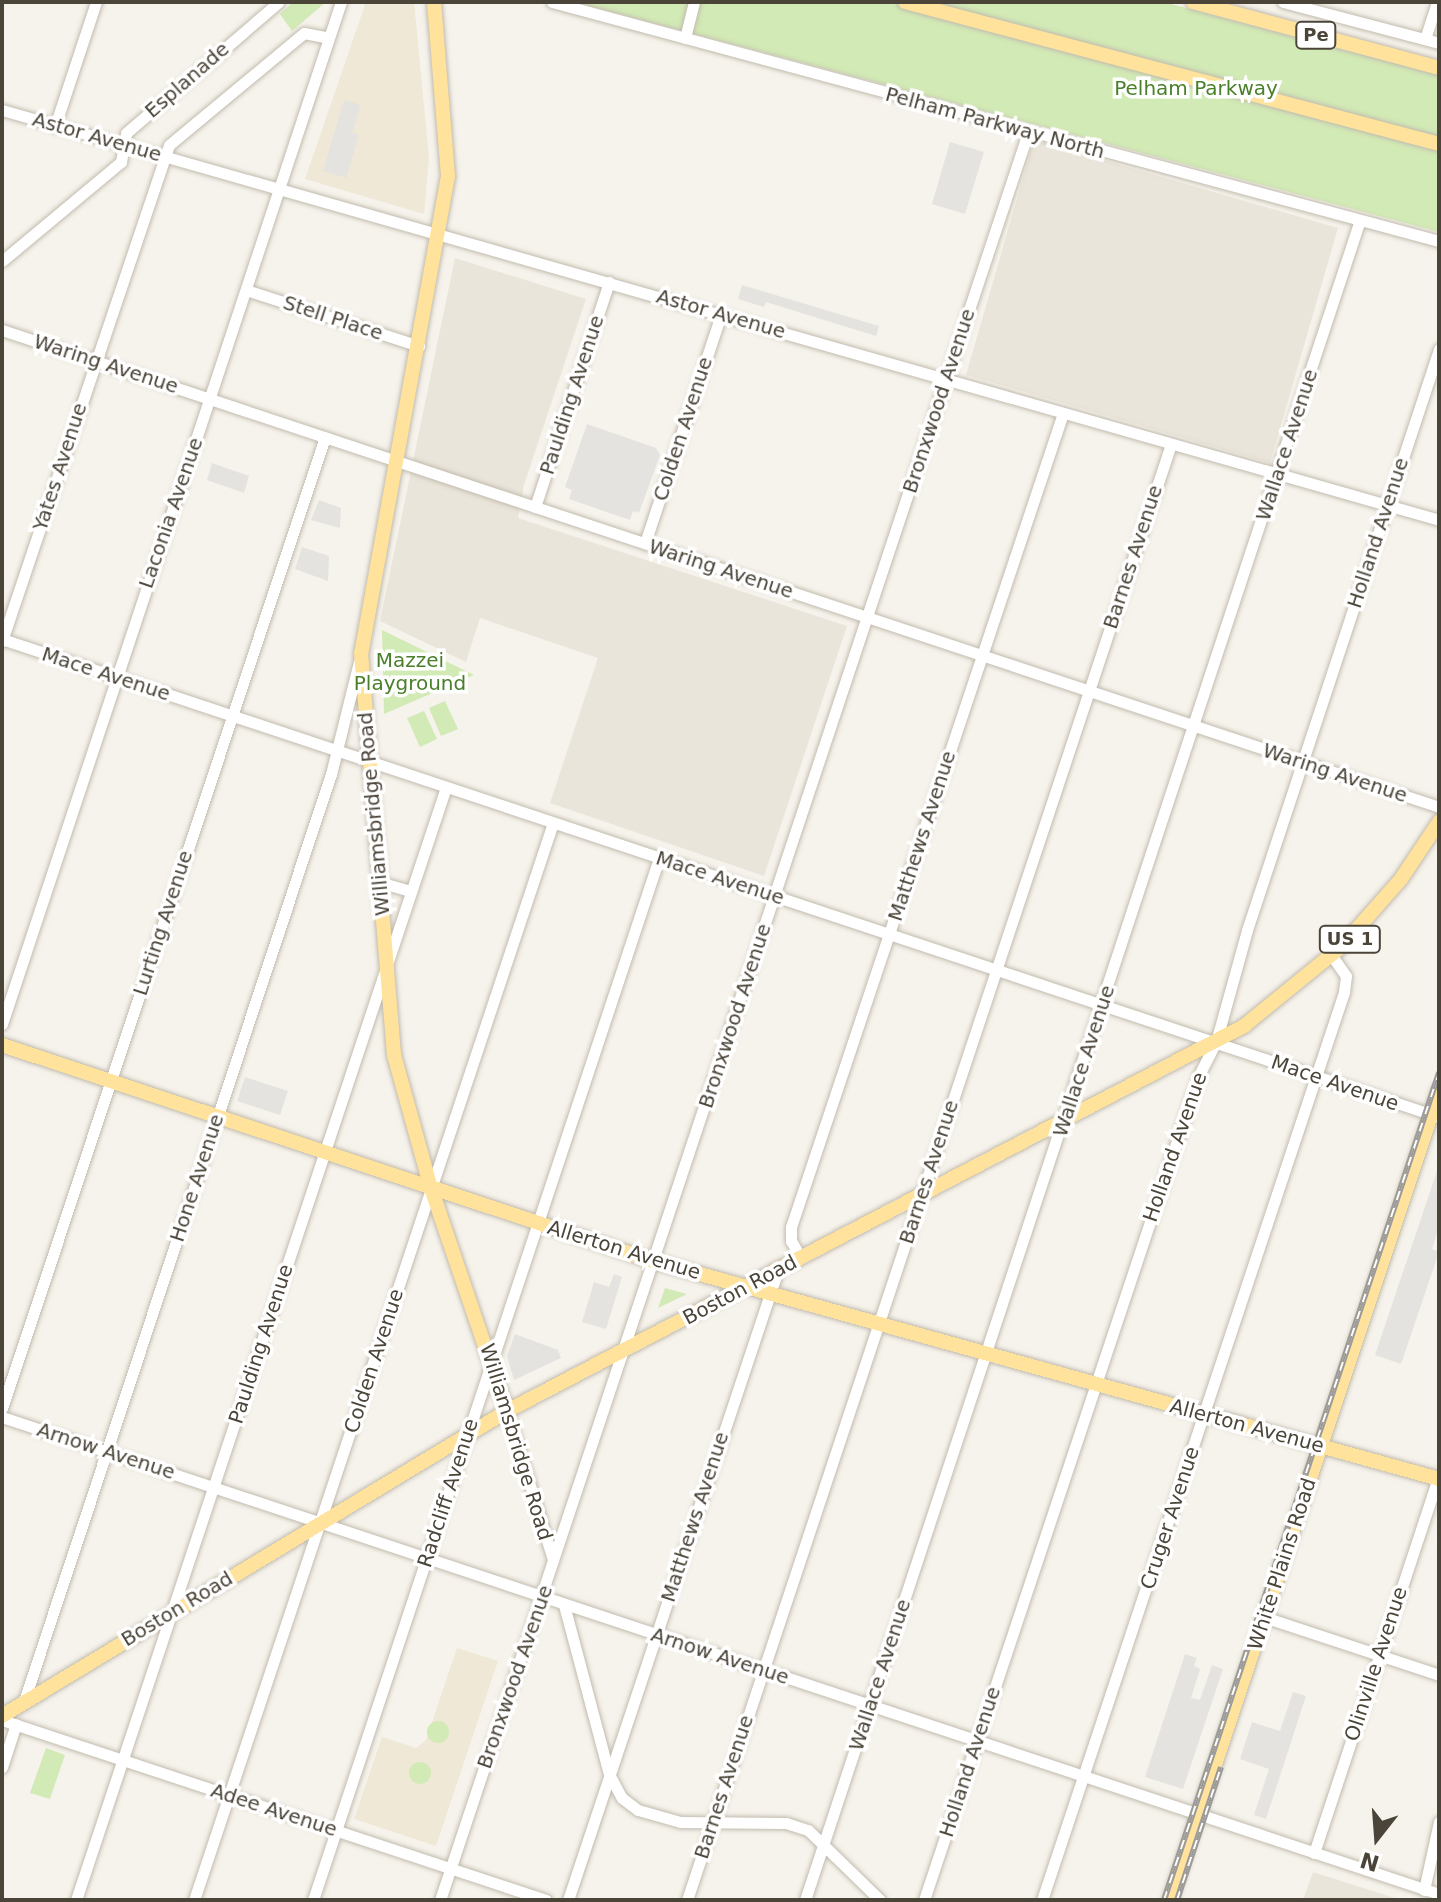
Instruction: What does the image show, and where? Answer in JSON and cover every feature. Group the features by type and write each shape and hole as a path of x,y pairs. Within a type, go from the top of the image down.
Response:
{"main road":[{"name":"Williamsbridge Road","path":"434,2 448,176 440,234 361,653 367,761 394,1055 431,1188 507,1411"},
{"path":"905,2 1439,144"},
{"name":"Pe","path":"1193,2 1439,68"},
{"name":"Boston Road","path":"2,1718 24,1701 507,1411 1216,1042 1281,1000 1332,956 1401,879 1439,822"},
{"name":"Allerton Avenue","path":"2,1045 653,1261 1439,1478"},
{"name":"White Plains Road","path":"1170,1900 1435,1116 1439,1091"}],"street":[{"path":"55,126 96,2"},
{"name":"Esplanade","path":"2,261 121,162 126,133 279,2"},
{"name":"Laconia Avenue","path":"2,1024 114,677 341,2"},
{"name":"Pelham Parkway North","path":"552,2 1439,241"},
{"path":"685,38 694,2"},
{"path":"1283,2 1317,6 1439,43"},
{"path":"1425,39 1437,2"},
{"name":"Esplanade","path":"165,157 169,145 304,33 329,38"},
{"name":"Astor Avenue","path":"2,110 1439,520"},
{"name":"Bronxwood Avenue","path":"440,1900 1028,132"},
{"name":"Yates Avenue","path":"2,640 165,157"},
{"name":"Wallace Avenue","path":"805,1900 1360,220"},
{"name":"Paulding Avenue","path":"535,507 609,282"},
{"name":"Stell Place","path":"246,290 419,346"},
{"name":"Colden Avenue","path":"645,543 721,314"},
{"name":"Waring Avenue","path":"2,330 1439,807"},
{"name":"Holland Avenue","path":"924,1900 1201,1068 1216,1042 1219,1018 1439,349"},
{"name":"Matthews Avenue","path":"801,1258 791,1241 791,1227 1063,413"},
{"name":"Lurting Avenue","path":"2,1408 325,437"},
{"name":"Barnes Avenue","path":"687,1900 1171,444"},
{"name":"Mace Avenue","path":"2,640 1435,1116"},
{"name":"Hone Avenue","path":"24,1701 336,751 361,653"},
{"name":"Paulding Avenue","path":"76,1900 446,787"},
{"name":"Colden Avenue","path":"194,1900 553,823"},
{"name":"Radcliff Avenue","path":"313,1900 659,858"},
{"path":"379,882 411,891"},
{"name":"Cruger Avenue","path":"1042,1900 1346,985 1332,956"},
{"name":"Matthews Avenue","path":"568,1900 778,1270"},
{"name":"Williamsbridge Road","path":"507,1411 553,1561"},
{"name":"Arnow Avenue","path":"2,1417 1439,1894"},
{"name":"Olinville Avenue","path":"1314,1853 1439,1478"},
{"path":"564,1605 609,1774 622,1798 638,1810 712,1825 786,1823 808,1830 880,1900"},
{"path":"1264,1617 1439,1675"},
{"name":"Adee Avenue","path":"2,1718 546,1900"},
{"path":"2,1767 16,1724"},
{"path":"1424,1890 1439,1822"}],"shaded area":[{"path":"366,2 414,2 429,158 424,214 305,179"},
{"path":"344,100 361,105 352,133 359,135 346,178 323,171"},
{"path":"1034,140 1338,228 1270,463 966,375"},
{"path":"950,142 984,152 965,214 932,204"},
{"path":"455,258 586,299 524,485 518,518 847,626 764,876 550,803 598,658 480,618 466,662 380,621"},
{"path":"742,285 879,326 876,336 766,302 764,307 738,299"},
{"path":"587,424 656,448 660,455 639,513 633,511 630,520 569,499 572,490 565,487"},
{"path":"212,463 249,476 244,493 207,480"},
{"path":"319,500 341,508 340,528 311,520"},
{"path":"302,547 329,556 328,581 295,569"},
{"path":"245,1077 288,1091 280,1115 237,1101"},
{"path":"1439,1165 1439,1227 1432,1249 1439,1252 1401,1364 1375,1355"},
{"path":"614,1274 622,1277 606,1329 582,1322 594,1282 609,1287"},
{"path":"515,1334 558,1350 561,1358 514,1380 507,1356"},
{"path":"457,1648 498,1661 436,1846 354,1819 382,1737 416,1748 426,1740"},
{"path":"1185,1654 1197,1658 1194,1666 1200,1669 1191,1698 1200,1700 1212,1665 1223,1669 1183,1789 1145,1777"},
{"path":"1293,1692 1306,1696 1266,1819 1254,1815 1269,1769 1240,1759 1252,1722 1280,1731"},
{"path":"1313,1872 1401,1900 1303,1900"}],"green space":[{"path":"293,2 326,2 292,31 280,14"},
{"name":"Pelham Parkway","path":"574,2 1164,2 1439,75 1439,232"},
{"name":"Mazzei Playground","path":"382,630 474,675 384,714"},
{"path":"445,701 458,729 441,736 429,708"},
{"path":"424,711 437,739 420,747 407,718"},
{"path":"665,1288 687,1294 658,1308"},
{"path":"434,1721 442,1721 449,1732 442,1743 434,1743 427,1736 427,1728"},
{"path":"46,1748 65,1755 50,1799 30,1793"},
{"path":"420,1762 428,1765 431,1773 428,1781 420,1784 412,1781 409,1773 412,1765"}],"railway":[{"path":"1164,1900 1439,1073"},
{"path":"1177,1900 1221,1767"}]}
